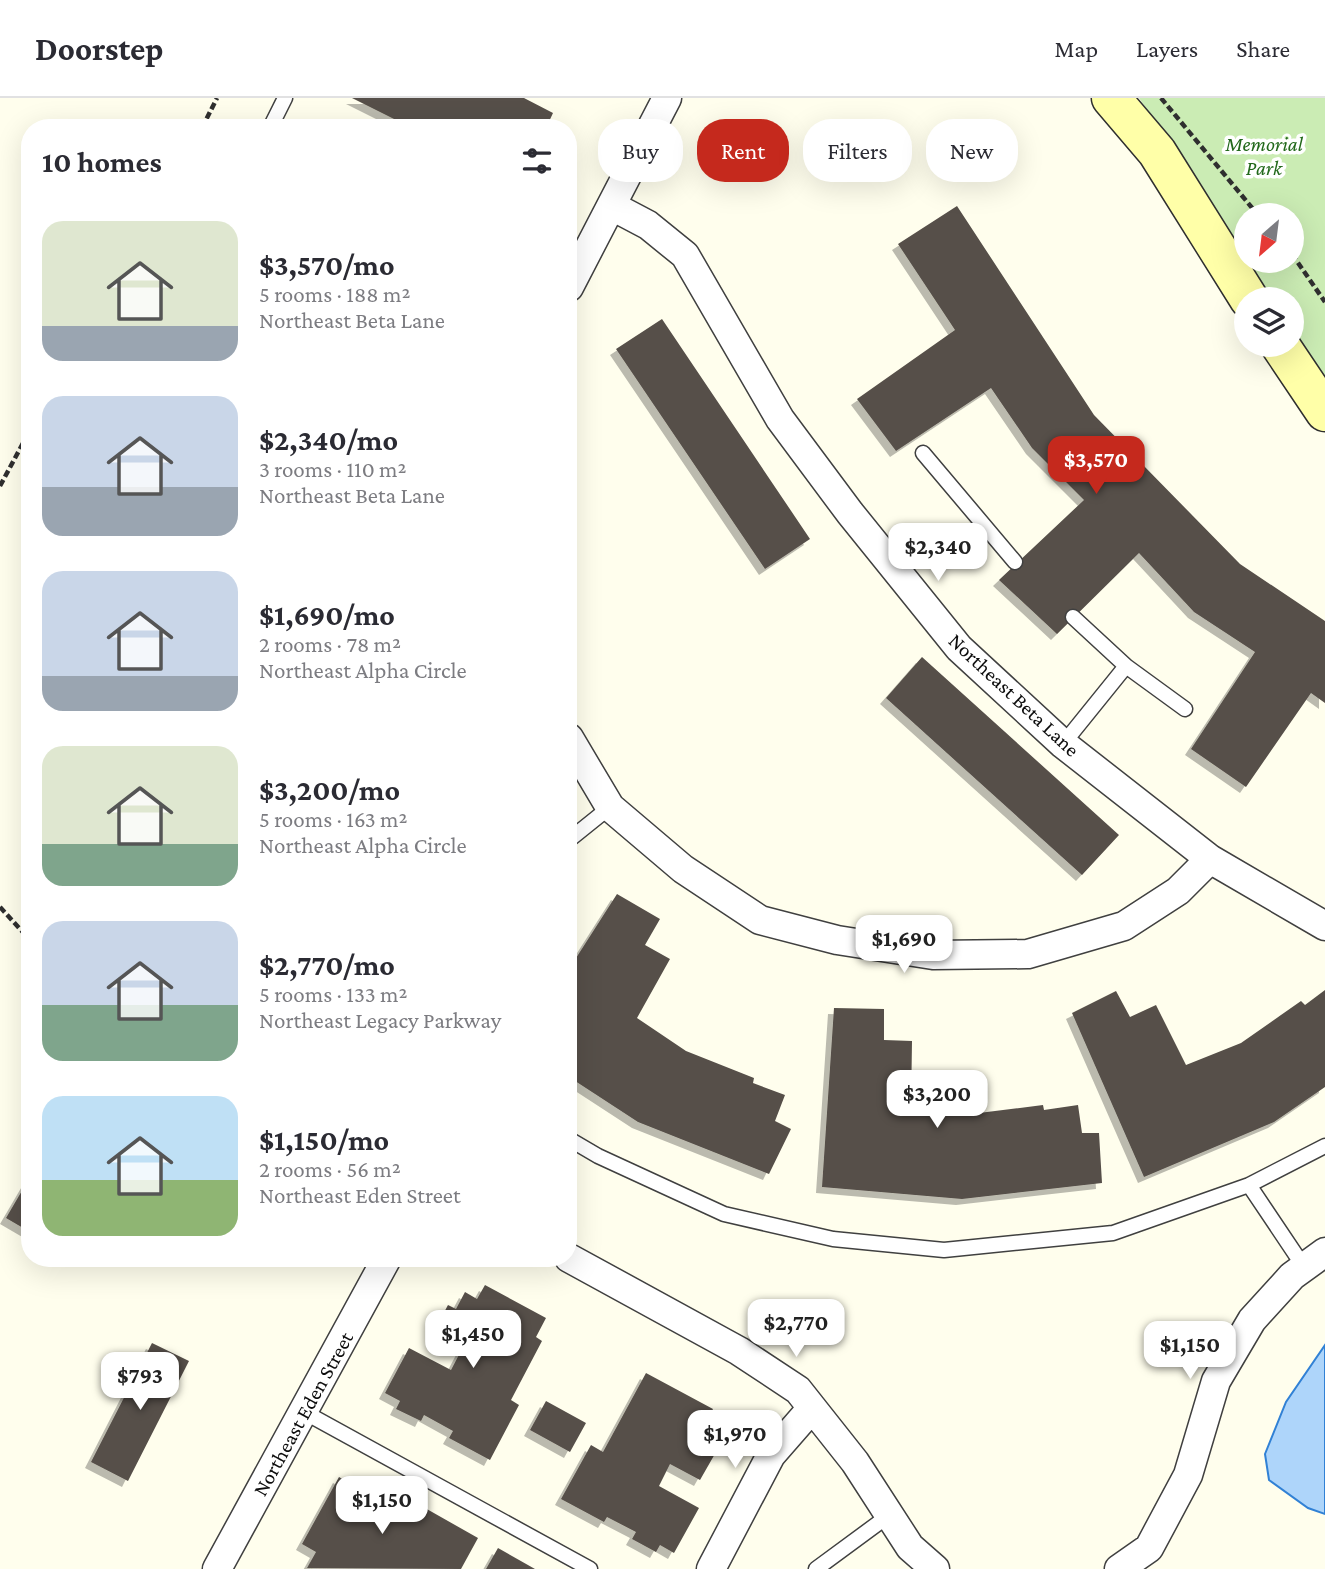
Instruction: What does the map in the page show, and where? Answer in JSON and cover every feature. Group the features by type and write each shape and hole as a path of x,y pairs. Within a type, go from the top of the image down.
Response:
{"street":[{"path":"577,272 667,98"},
{"path":"1111,98 1157,152 1242,287"},
{"name":"Northeast Beta Lane","path":"612,206 648,225 685,255 780,419 850,513 960,648 1063,744 1210,859 1325,926"},
{"path":"1288,357 1325,412"},
{"path":"577,751 610,807 683,869 760,920 837,940 933,955 1028,954 1124,926 1178,891 1210,859"},
{"path":"1119,1569 1149,1548 1175,1500 1188,1475 1216,1381 1252,1320 1314,1259"},
{"path":"577,1262 739,1351 798,1390 855,1462 910,1547 935,1569"},
{"name":"Northeast Eden Street","path":"217,1569 382,1267"},
{"path":"710,1569 771,1455 812,1408"}],"lane":[{"path":"274,119 285,98"},
{"path":"923,453 1015,562"},
{"path":"1073,617 1126,666 1185,709"},
{"path":"1063,744 1126,666"},
{"path":"577,834 610,807"},
{"path":"577,1144 724,1214 833,1239 944,1250 1113,1233 1249,1185 1325,1146"},
{"path":"1249,1185 1314,1259"},
{"path":"304,1412 590,1569"},
{"path":"816,1569 888,1516"}],"path":[{"path":"206,119 217,98"},
{"path":"1161,98 1248,203"},
{"path":"1304,271 1325,302"},
{"path":"0,486 21,447"},
{"path":"0,907 21,930"}],"green space":[{"name":"Memorial Park","path":"1139,98 1325,98 1325,379 1304,346 1304,287 1265,287 1256,273 1304,273 1304,203 1234,203 1234,239"}],"water":[{"path":"1325,1345 1325,1514 1308,1508 1269,1480 1265,1454 1286,1402"}],"building":[{"path":"352,98 524,98 553,113 550,119 394,119"},
{"path":"957,206 1094,415 1240,564 1325,621 1325,703 1311,693 1246,787 1191,749 1255,652 1194,612 1139,553 1057,634 999,580 1084,500 1032,448 991,388 896,451 857,399 955,330 898,244"},
{"path":"662,319 810,539 765,569 616,349"},
{"path":"922,657 1119,835 1082,875 886,698"},
{"path":"617,894 660,919 645,945 670,959 637,1018 686,1051 754,1078 753,1083 785,1095 775,1121 791,1129 769,1174 638,1122 577,1082 577,956"},
{"path":"1325,990 1325,1087 1274,1122 1144,1177 1072,1013 1116,991 1130,1017 1156,1005 1186,1065 1241,1043 1301,1001 1305,1005"},
{"path":"834,1008 884,1009 884,1040 912,1041 911,1108 971,1114 1043,1105 1044,1110 1078,1105 1082,1133 1099,1133 1102,1183 962,1199 822,1187"},
{"path":"21,1192 21,1227 6,1218"},
{"path":"485,1285 546,1318 536,1337 542,1341 511,1400 519,1405 490,1460 449,1438 453,1431 424,1415 421,1421 396,1409 400,1401 385,1393 409,1348 451,1370 462,1349 433,1333 448,1305 456,1309 465,1292 477,1299"},
{"path":"152,1343 189,1361 128,1481 91,1462"},
{"path":"646,1373 713,1409 706,1423 718,1430 708,1448 716,1452 700,1480 670,1464 659,1486 699,1508 674,1553 660,1545 656,1552 632,1539 636,1532 607,1517 604,1522 561,1499 591,1445 603,1452"},
{"path":"546,1401 586,1423 570,1452 530,1430"},
{"path":"339,1477 418,1521 425,1508 478,1538 461,1569 307,1568 316,1552 302,1544"},
{"path":"498,1548 535,1569 486,1569"}]}
